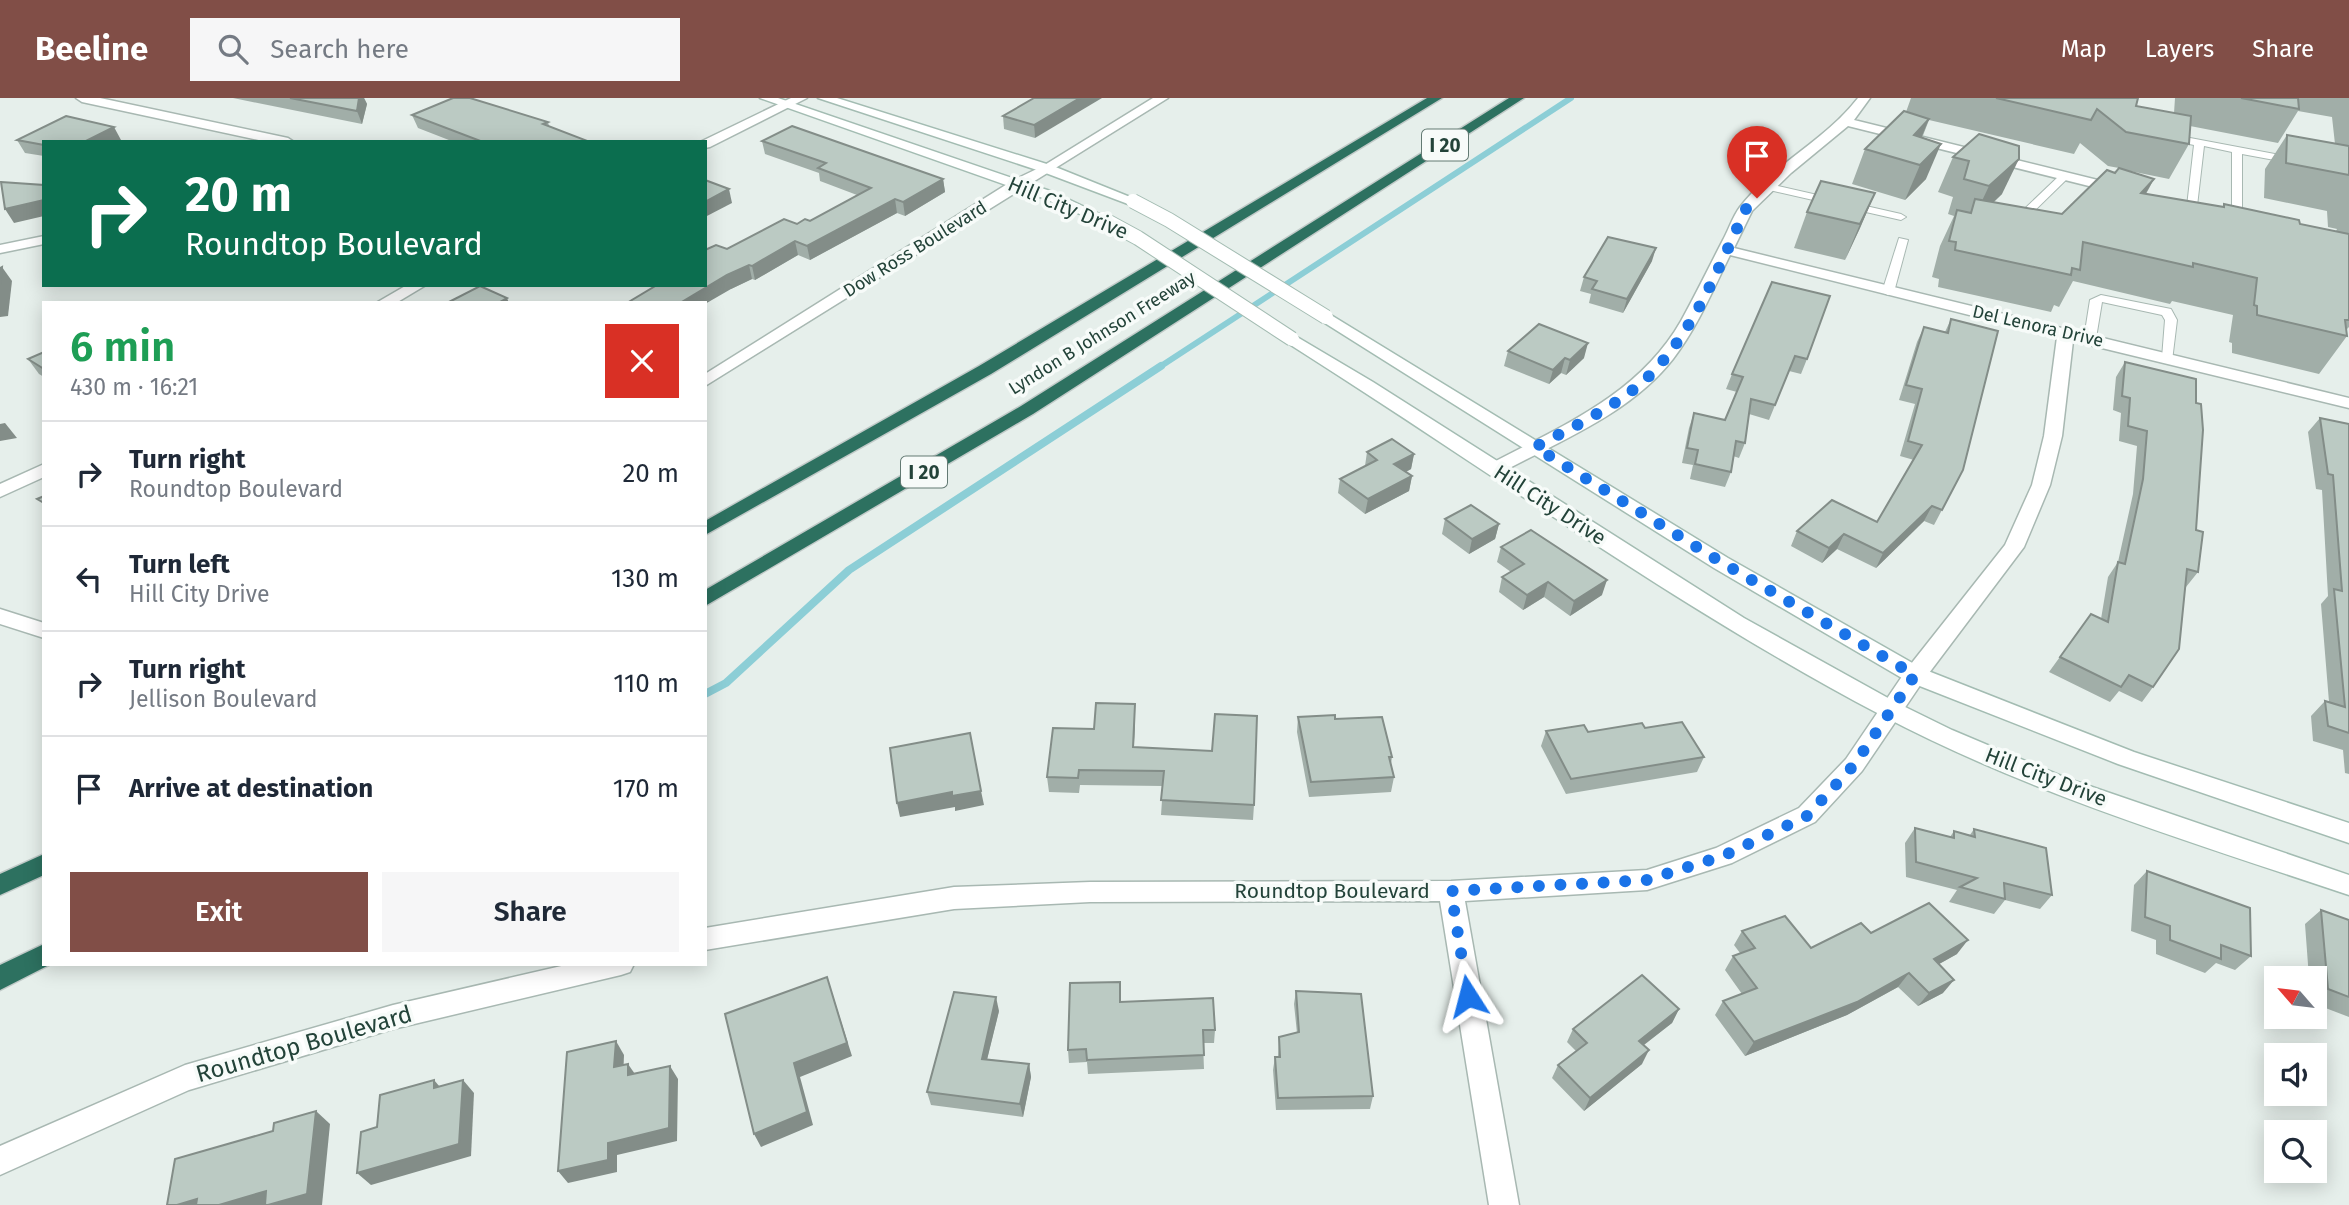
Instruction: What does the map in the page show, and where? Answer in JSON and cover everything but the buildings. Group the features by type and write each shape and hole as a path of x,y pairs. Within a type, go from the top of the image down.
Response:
{"highway":[{"name":"Lyndon B Johnson Freeway","path":"707,528 996,364 1434,99"},
{"name":"Lyndon B Johnson Freeway","path":"707,598 1004,423 1516,99"},
{"path":"0,884 42,865"},
{"path":"0,971 42,950"},
{"path":"0,978 42,956"}],"street":[{"path":"82,98 279,140"},
{"name":"Hill City Drive","path":"766,98 1017,184 1103,219 1138,238 1700,600 1890,710 1998,760 2349,885"},
{"path":"707,143 801,98"},
{"name":"Hill City Drive","path":"824,98 1048,169 1133,201 1169,220 1721,562 1915,675 2126,758 2349,833"},
{"name":"Dow Ross Boulevard","path":"707,380 1017,184 1048,169 1162,98"},
{"path":"1494,469 1585,421 1633,390 1667,356 1689,321 1746,209 1846,122 1864,98"},
{"path":"1846,122 2134,193"},
{"path":"0,249 42,240"},
{"name":"Del Lenora Drive","path":"1726,250 1888,292 2066,332 2349,402"},
{"path":"388,301 415,287"},
{"name":"Roundtop Boulevard","path":"707,939 954,898 1090,892 1451,891 1647,880 1723,856 1807,816 1854,765 1915,675 2014,547 2041,485 2053,436 2066,332"},
{"path":"0,491 42,471"},
{"path":"0,617 42,630"},
{"path":"1451,891 1504,1205"},
{"name":"Roundtop Boulevard","path":"0,1161 185,1078 393,1017 612,966"}],"lane":[{"path":"2158,135 2299,162"},
{"path":"2192,206 2199,143"},
{"path":"2237,150 2238,215"},
{"path":"2020,219 2064,177"},
{"path":"1769,187 1901,217"},
{"path":"1888,292 1903,240"},
{"path":"2090,338 2096,300 2101,298 2167,312 2171,320 2168,358"}],"waterway":[{"path":"1158,368 1571,98"},
{"path":"707,693 726,683 849,570 1161,366"}],"route":[{"path":"1468,996 1451,891 1647,880 1723,856 1807,816 1854,765 1915,675 1721,562 1535,447 1585,421 1633,390 1667,356 1689,321 1746,209 1757,198"}]}
